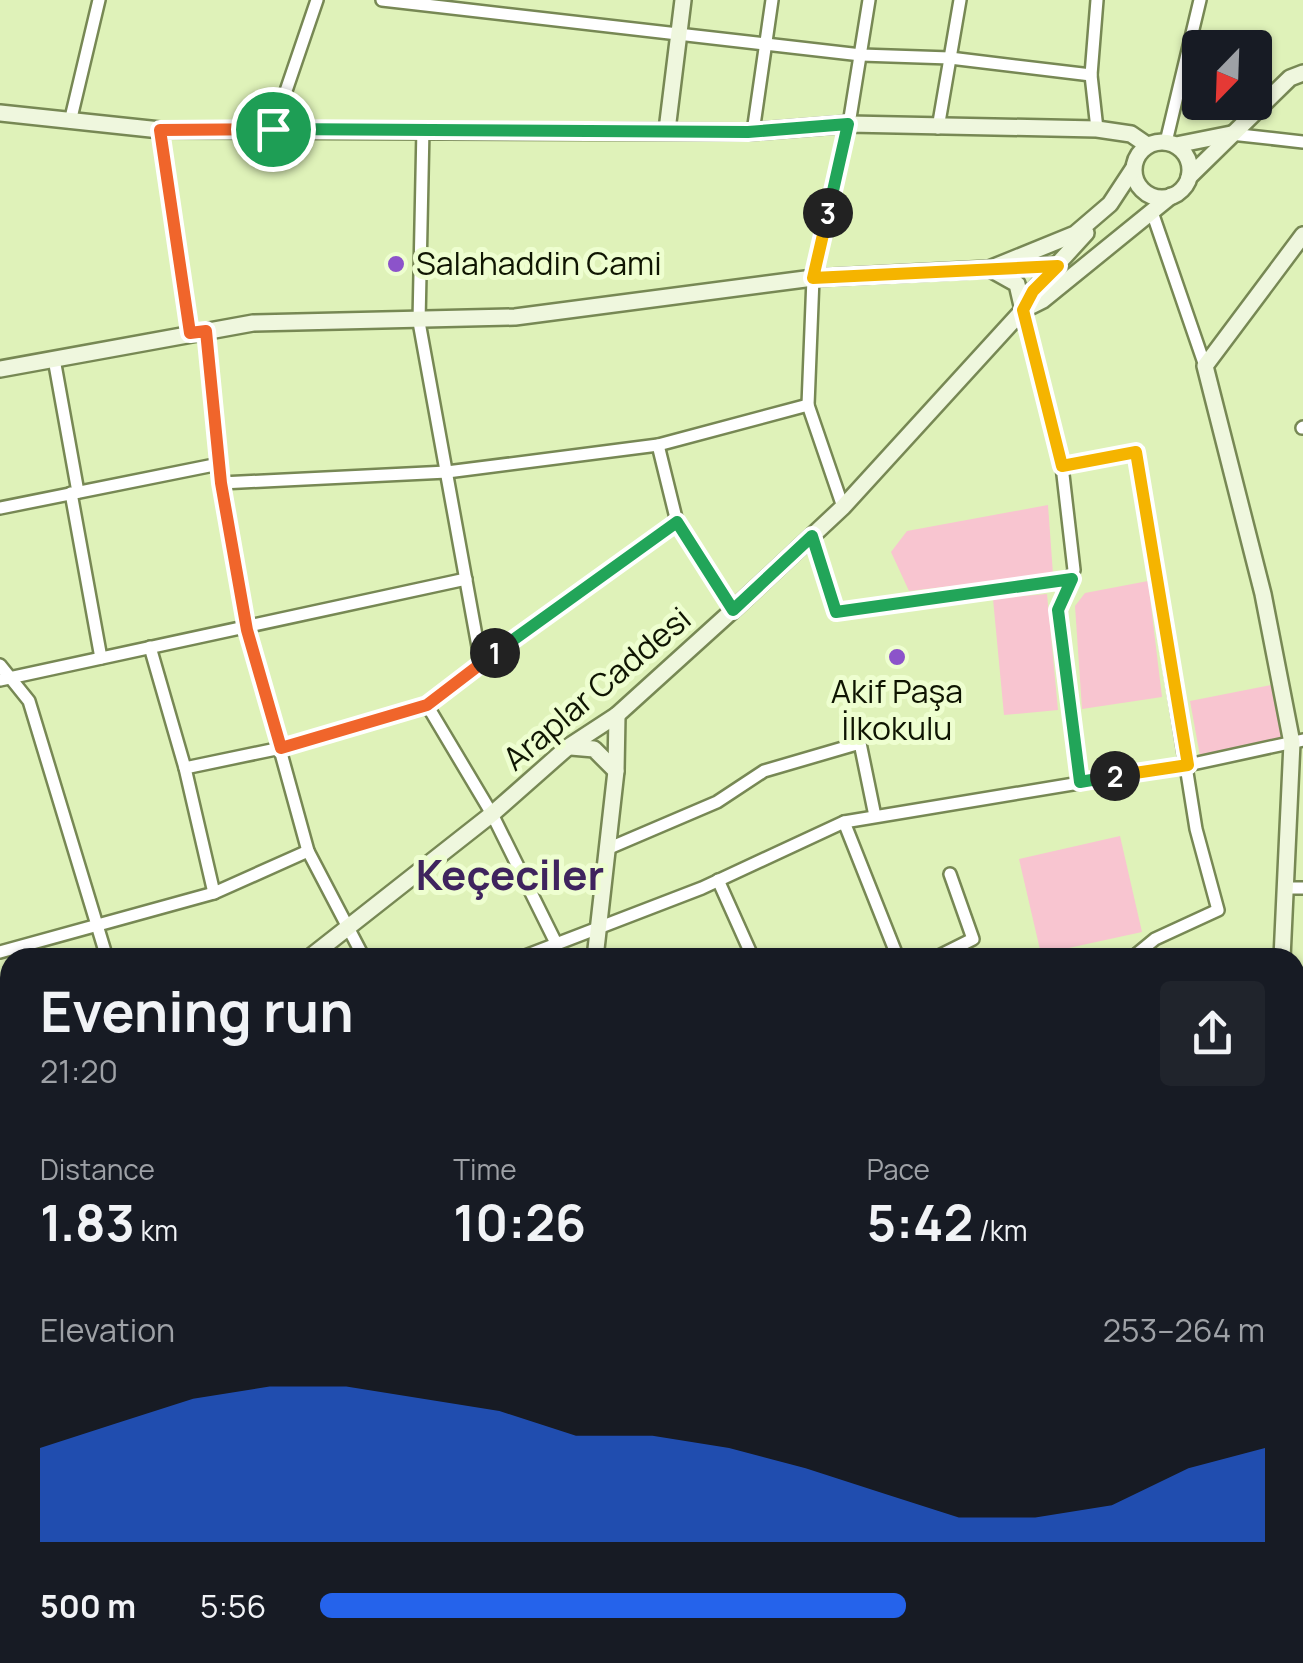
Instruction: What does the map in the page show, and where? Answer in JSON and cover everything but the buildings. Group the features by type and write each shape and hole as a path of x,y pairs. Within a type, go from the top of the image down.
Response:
{"street":[{"path":"70,122 99,0"},
{"path":"273,129 317,0"},
{"path":"382,0 861,54 950,58 1090,75"},
{"path":"543,17 545,0"},
{"path":"667,130 683,0"},
{"path":"753,132 772,0"},
{"path":"843,506 808,406 813,278 848,124 869,0"},
{"path":"938,128 960,0"},
{"path":"1097,0 1090,75 1097,129"},
{"path":"1171,143 1200,0"},
{"path":"1133,170 1146,193 1172,196 1290,78 1303,73"},
{"path":"0,113 160,130 753,132 848,124 1097,129 1130,134 1147,145 1232,134 1303,142"},
{"path":"422,128 420,322 481,663"},
{"path":"160,130 247,630 308,851 359,948"},
{"path":"1171,143 1188,160 1189,177"},
{"path":"988,269 1076,234 1110,204 1147,145"},
{"name":"Araplar Caddesi","path":"1023,310 1043,300 1172,196"},
{"name":"Araplar Caddesi","path":"321,948 492,814 568,747 617,715 812,536 1023,310 1033,291 1110,204"},
{"path":"1152,212 1205,366 1298,742 1282,948"},
{"path":"1205,366 1303,235"},
{"path":"0,369 254,323 515,318 813,278 1058,266 1114,242"},
{"path":"988,269 1016,284 1062,466 1072,579 1058,610 1080,782"},
{"path":"54,358 101,658"},
{"path":"221,483 447,472 658,445 808,406"},
{"path":"658,445 677,522 733,610"},
{"path":"1062,466 1136,452 1196,829 1218,910 1155,939 1144,948"},
{"path":"0,508 219,464"},
{"path":"186,768 281,748 427,705 677,522"},
{"path":"812,536 836,612 1072,579"},
{"path":"4,679 247,630 466,579"},
{"path":"150,647 186,768 214,893"},
{"path":"0,664 4,679 29,700 105,948"},
{"path":"427,705 492,814 556,944"},
{"path":"596,948 616,771 617,715"},
{"path":"546,948 598,931 844,822 1188,765 1298,742"},
{"path":"607,849 716,802 764,771 860,743 876,816"},
{"path":"568,747 594,748 616,771"},
{"path":"844,822 894,948"},
{"path":"13,948 214,893 308,851"},
{"path":"950,874 974,939 955,948"},
{"path":"718,880 749,948"},
{"path":"1285,888 1303,888"}],"shaded area":[{"path":"1048,505 1053,574 909,591 891,552 907,531"},
{"path":"1148,581 1162,697 1082,709 1075,606 1085,593"},
{"path":"1047,594 1058,710 1004,715 993,599"},
{"path":"1271,685 1282,741 1200,756 1190,701"},
{"path":"1120,836 1142,932 1069,948 1040,948 1019,859"}],"place":[{"name":"Salahaddin Cami","path":"396,264"},
{"name":"Akif Paşa İlkokulu","path":"897,657"}],"district":[{"name":"Keçeciler","path":"510,875"}],"route":[{"path":"848,124 813,278 1058,266 1033,291 1023,310 1062,466 1136,452 1188,765 1080,782 1058,610 1072,579 836,612 812,536 733,610 677,522 427,705 281,748 247,630 221,483 206,331 190,333 160,130 273,129 748,132 848,124"}]}
